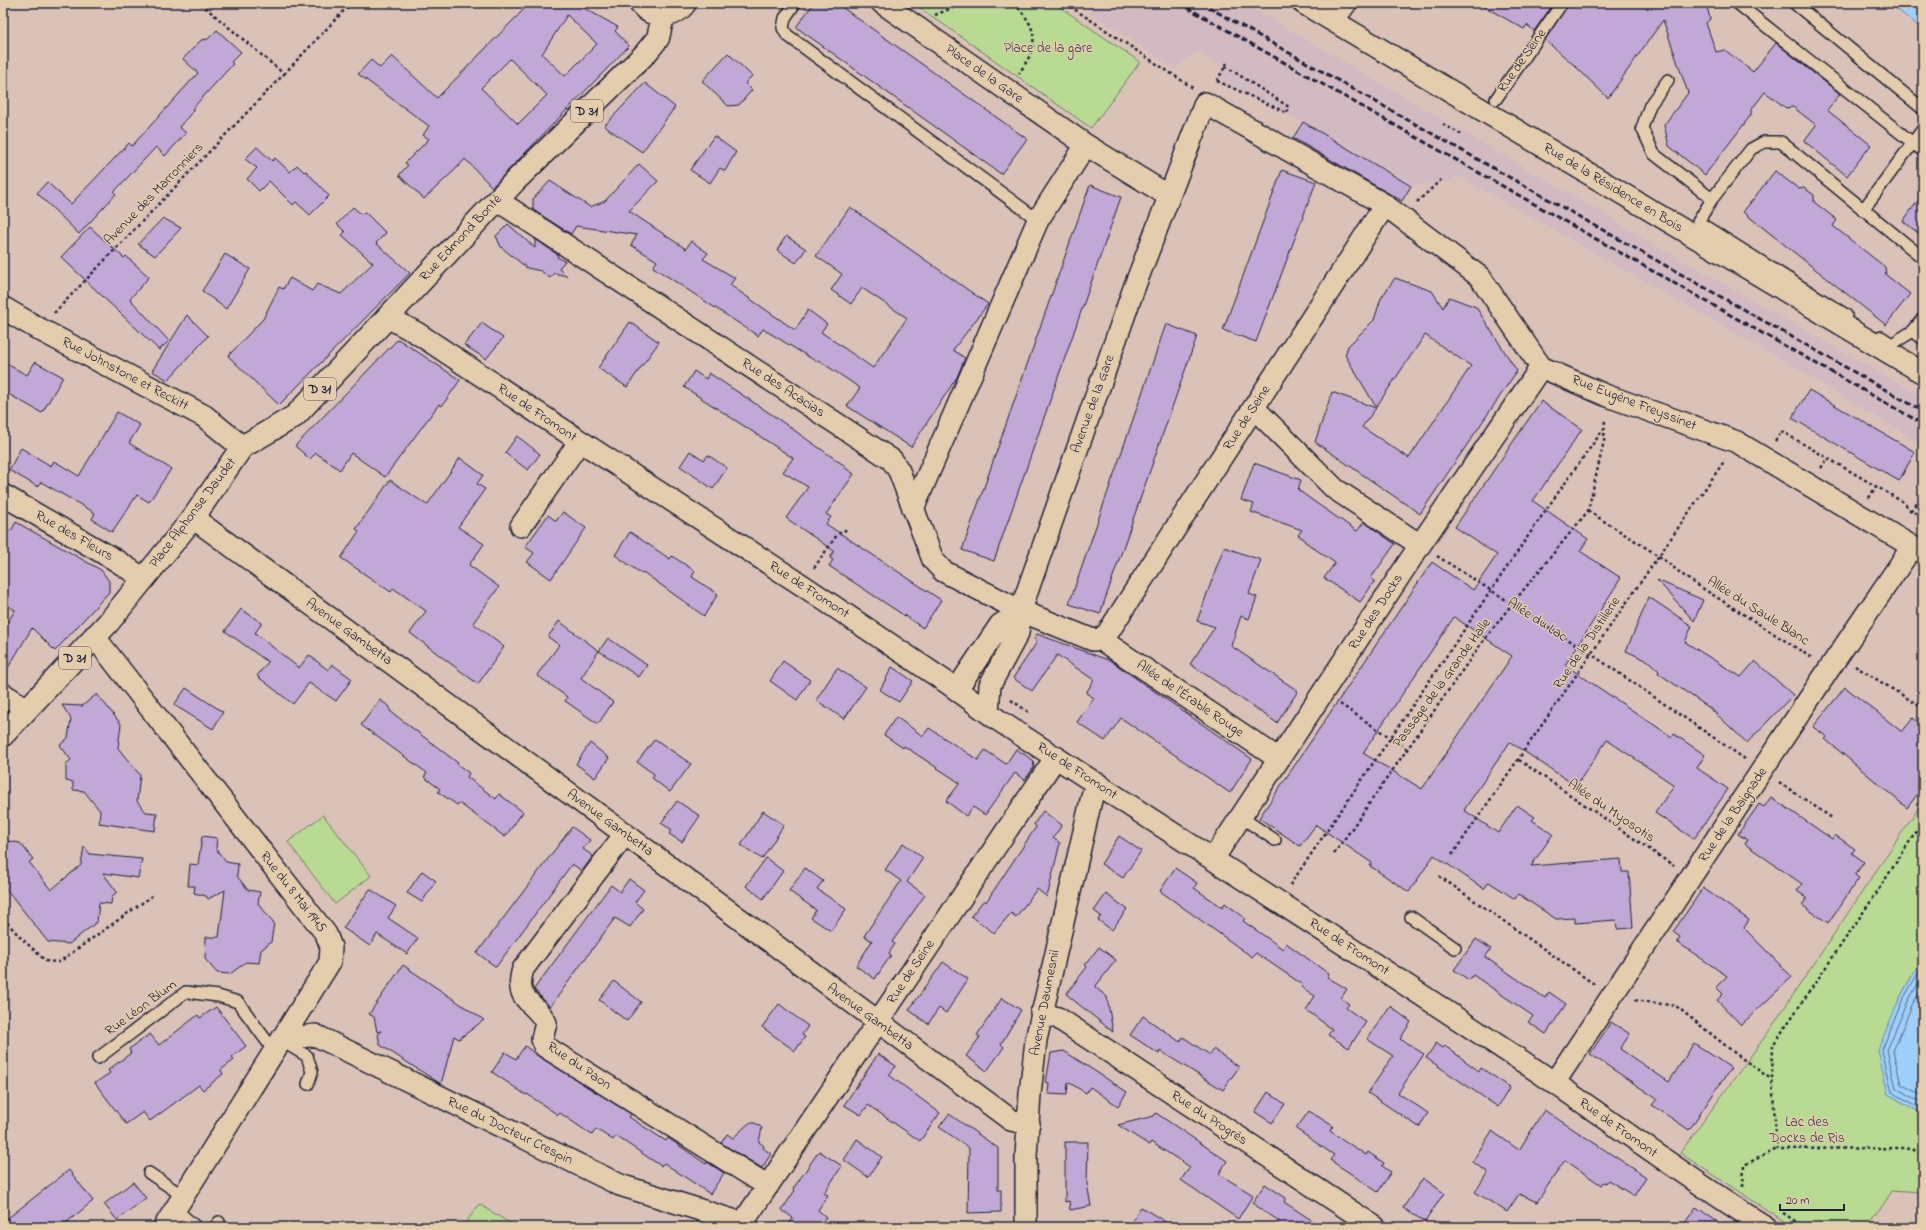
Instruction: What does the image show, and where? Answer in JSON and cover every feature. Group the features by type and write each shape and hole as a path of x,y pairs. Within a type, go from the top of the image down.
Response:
{"main road":[{"path":"640,3 647,11 655,15 663,16 678,10 685,3"},
{"name":"Rue Edmond Bonté","path":"242,447 295,416 497,200 645,54 658,38 663,16"},
{"name":"Rue Johnstone et Reckitt","path":"3,308 39,329 204,416 242,447"},
{"name":"Place Alphonse Daudet","path":"144,579 193,518 242,447"},
{"name":"D 31","path":"3,735 94,636 108,623 144,579"}],"street":[{"name":"Place de la Gare","path":"882,3 1086,145 1169,196"},
{"name":"Rue de la Résidence en Bois","path":"1303,3 1923,373"},
{"path":"1333,21 1346,3"},
{"path":"1201,96 1385,205 1480,277 1541,367"},
{"name":"Avenue de la Gare","path":"1020,611 1129,302 1169,196 1201,96"},
{"path":"913,508 1038,220 1086,145"},
{"name":"Rue des Acacias","path":"497,200 892,460 899,471 933,560 943,571 1020,611"},
{"name":"Rue de Seine","path":"1100,639 1107,634 1385,205"},
{"name":"Rue de Fromont","path":"387,317 417,333 802,585 957,689 988,712 1554,1083 1731,1205 1766,1227"},
{"name":"Rue Eugène Freyssinet","path":"1541,367 1605,395 1737,442 1918,550"},
{"name":"Rue des Docks","path":"1213,859 1420,545 1541,367"},
{"path":"1254,408 1335,489 1420,545"},
{"path":"521,526 580,441"},
{"name":"Rue des Fleurs","path":"3,495 117,561 144,579"},
{"name":"Avenue Gambetta","path":"193,518 625,834 1011,1120 1029,1124"},
{"name":"Rue de la Baignade","path":"1554,1083 1829,669 1918,550"},
{"path":"1020,611 1086,638 1093,640 1100,639"},
{"path":"988,712 990,685 1018,633 1020,611"},
{"path":"957,689 1000,625 1020,611"},
{"name":"Rue du 8 Mai 1945","path":"94,636 326,934 331,947 330,962 164,1227"},
{"name":"Allée de l'Érable Rouge","path":"1100,639 1279,759"},
{"path":"3,694 27,708"},
{"name":"Rue de Seine","path":"741,1225 1056,757"},
{"name":"Avenue Daumesnil","path":"1026,1227 1026,1156 1036,1040 1092,796 1098,784"},
{"name":"Rue du Paon","path":"625,834 523,969 520,978 522,994 543,1016 546,1023 542,1039 544,1046 768,1186"},
{"name":"Rue du Progrès","path":"1041,1013 1058,1018 1375,1227"},
{"name":"Rue du Docteur Crespin","path":"278,1046 315,1035 620,1185 741,1225"}],"lane":[{"path":"795,3 785,18 783,28 787,35 1038,220"},
{"name":"Rue de Seine","path":"1496,99 1562,3"},
{"path":"1737,3 1923,151"},
{"path":"1794,3 1923,109"},
{"path":"1668,80 1650,105 1642,128 1654,154 1712,199"},
{"path":"1863,210 1923,129"},
{"path":"1923,258 1781,142 1764,142 1751,149 1712,199 1698,222 1892,344 1913,331 1923,318"},
{"path":"1913,331 1923,339"},
{"path":"1241,817 1275,840"},
{"path":"1411,917 1455,948"},
{"name":"Rue Léon Blum","path":"98,1058 186,992 218,996 238,1002 278,1046"},
{"path":"278,1046 308,1056 312,1072 308,1084"},
{"path":"150,1173 179,1203 196,1227"}],"path":[{"path":"200,3 284,74"},
{"name":"Avenue des Marronniers","path":"39,329 351,3"},
{"path":"921,29 932,16 964,3"},
{"path":"1009,91 1030,56 1035,36 1027,18 1014,3"},
{"path":"1065,3 1201,96"},
{"path":"1226,64 1289,108 1287,113 1217,81 1226,64"},
{"path":"1443,124 1462,135"},
{"path":"1385,205 1412,207 1443,178"},
{"path":"1588,511 1604,441 1605,395"},
{"path":"1288,888 1491,590 1605,426"},
{"path":"1764,458 1781,432 1903,502 1911,511 1923,517"},
{"name":"Rue de la Distillerie","path":"1452,856 1737,442"},
{"path":"1911,511 1922,496"},
{"path":"1915,505 1923,509"},
{"name":"Allée du Saule Blanc","path":"1588,511 1659,556 1688,579 1829,669"},
{"name":"Passage de la Grande Halle","path":"1334,854 1478,648 1588,511"},
{"path":"802,585 837,535 847,529"},
{"name":"Allée du Lac","path":"1420,545 1592,654 1832,818"},
{"path":"1829,669 1857,666 1923,708"},
{"path":"990,685 1035,717"},
{"path":"1323,692 1406,749"},
{"name":"Allée du Myosotis","path":"1519,760 1691,877"},
{"path":"1777,1149 1772,1079 1773,1045 1923,821"},
{"path":"3,918 20,938 46,961 59,962 152,896"},
{"path":"1731,1205 1743,1187 1744,1165 1777,1149 1908,1148 1923,1155"}],"shaded area":[{"path":"1076,3 1244,3 1646,240 1923,397 1923,445 1777,357 1457,175 1453,181 1411,186 1402,201 1293,138 1303,122 1217,81 1226,62 1222,61 1220,65 1197,51 1175,69"}],"green space":[{"name":"Place de la gare","path":"913,3 1054,3 1140,62 1091,128"},
{"name":"Lac des Docks de Ris","path":"1923,801 1923,957 1899,999 1888,1094 1923,1114 1923,1192 1892,1190 1868,1227 1793,1227 1680,1153 1769,1031"},
{"path":"323,815 371,876 335,904 288,842"},
{"path":"479,1204 516,1227 463,1227"}],"water":[{"path":"1889,3 1923,3 1923,30"},
{"path":"1923,957 1923,1114 1888,1094 1878,1050 1899,999"}],"building":[{"path":"530,3 575,3 618,27 615,31 629,46 492,187 465,159 424,199 399,175 408,165 405,163 429,139 423,135 429,126 358,74 371,60 380,68 392,56 437,98","holes":["567,15 597,44 565,76 542,54","510,59 547,95 518,124 481,88"]},
{"path":"814,3 836,3 1027,139 1001,174 796,27"},
{"path":"1478,3 1554,3 1534,31 1527,25 1524,29"},
{"path":"1569,3 1696,3 1707,7 1710,19 1706,23 1716,52 1725,50 1753,72 1776,43 1840,94 1827,110 1871,145 1847,176 1804,141 1816,125 1793,107 1786,108 1765,92 1751,110 1751,115 1705,175 1669,146 1664,125 1688,93 1663,20 1608,98 1574,65 1545,40"},
{"path":"217,30 241,52 231,62 233,64 192,109 194,110 179,127 186,133 165,156 156,147 114,192 116,194 79,234 37,193 47,182 71,204 129,143 132,146 198,73 183,59 201,40 208,39"},
{"path":"728,53 752,76 745,83 752,90 739,105 728,106 702,81"},
{"path":"645,83 675,107 642,152 604,126"},
{"path":"1303,122 1411,186 1402,201 1293,138"},
{"path":"714,136 736,152 725,171 720,168 710,183 690,170"},
{"path":"257,147 272,161 275,158 290,172 297,165 304,172 306,171 329,196 310,215 296,202 293,205 269,181 259,191 247,179 257,168 245,159"},
{"path":"639,164 658,181 629,211 686,249 691,241 708,253 703,259 735,278 730,285 795,330 808,310 827,324 821,332 873,368 907,318 862,288 851,304 831,290 842,274 816,256 850,207 988,304 953,350 965,358 957,377 911,447 847,406 860,388 818,360 817,362 763,329 758,336 653,267 657,261 631,245 637,235 576,226 571,234 533,210 533,199 550,181 590,207 605,201"},
{"path":"1282,170 1316,182 1256,342 1223,330"},
{"path":"1775,171 1799,189 1804,188 1814,195 1814,202 1837,220 1833,226 1885,267 1886,275 1910,294 1886,325 1743,212"},
{"path":"1090,185 1121,197 994,561 962,550"},
{"path":"1923,194 1923,237 1903,221"},
{"path":"353,207 361,214 365,212 386,233 376,243 410,273 279,405 228,356 263,319 279,287 283,289 290,278 312,291 317,284 341,294 373,263 342,235 345,232 337,224"},
{"path":"163,218 181,228 155,256 138,244"},
{"path":"508,224 535,248 535,239 558,255 557,257 565,261 559,268 567,276 554,273 550,278 541,271 527,268 501,247 496,236"},
{"path":"90,227 124,258 126,256 149,277 130,299 169,341 159,350 61,257"},
{"path":"786,236 806,249 796,263 777,250"},
{"path":"225,254 250,269 226,309 202,291"},
{"path":"1395,278 1432,291 1443,308 1449,297 1476,307 1517,371 1420,514 1315,442 1332,392 1376,408 1362,427 1409,458 1471,366 1425,335 1376,407 1345,355 1348,346 1374,320 1381,298"},
{"path":"187,315 208,336 168,380 152,371"},
{"path":"630,322 659,342 627,387 598,368"},
{"path":"482,323 503,338 486,359 464,345"},
{"path":"1166,324 1197,336 1100,614 1069,604"},
{"path":"398,339 460,380 442,406 439,404 385,477 351,453 340,470 316,453 310,459 295,446"},
{"path":"3,362 27,375 35,362 63,377 42,413 3,391"},
{"path":"694,371 706,379 709,373 771,414 845,466 844,467 854,474 826,514 831,517 826,524 941,600 923,628 829,566 833,560 830,558 834,551 786,518 808,487 783,472 793,458 684,387"},
{"path":"1809,390 1915,452 1899,481 1792,418"},
{"path":"1541,401 1582,429 1533,501 1588,539 1580,551 1621,578 1565,665 1672,737 1674,734 1705,755 1697,768 1728,789 1694,839 1655,813 1674,785 1607,740 1576,786 1510,742 1464,810 1498,833 1517,805 1535,817 1532,820 1553,834 1531,866 1621,859 1622,872 1629,872 1633,928 1617,929 1616,920 1575,923 1575,918 1556,919 1518,894 1515,899 1489,882 1484,889 1434,855 1409,892 1370,866 1372,863 1316,825 1300,846 1259,818 1432,562 1473,590 1497,555 1455,527","holes":["1454,617 1512,656 1422,789 1363,753"]},
{"path":"117,412 140,425 129,443 171,469 149,502 137,495 112,532 92,519 95,513 41,482 38,487 9,470 21,448 51,466 54,461 79,476"},
{"path":"517,436 540,454 528,470 505,453"},
{"path":"690,451 704,460 708,455 727,468 713,489 680,466"},
{"path":"460,458 483,475 477,484 485,489 458,527 484,544 469,565 499,587 473,623 504,647 478,684 410,633 426,611 393,588 391,592 341,558 359,531 356,529 390,480 427,505"},
{"path":"1254,463 1301,480 1298,490 1357,531 1364,522 1395,544 1371,578 1375,581 1360,602 1324,578 1335,563 1298,535 1302,530 1251,512 1254,504 1241,500"},
{"path":"563,512 586,528 551,579 527,562 534,553 525,547 548,515 556,521"},
{"path":"16,522 101,570 109,581 109,592 55,651 32,628 3,676 3,630 15,610 3,603 3,526 11,531"},
{"path":"630,532 670,559 672,556 695,571 692,577 718,594 704,616 643,572 642,574 615,555"},
{"path":"1224,547 1261,560 1249,594 1257,597 1249,619 1241,616 1231,646 1298,691 1277,723 1190,664 1215,627 1197,621"},
{"path":"1657,580 1703,600 1694,621"},
{"path":"1649,597 1692,626 1685,642 1741,677 1755,661 1793,695 1747,743 1711,709 1658,673 1659,671 1648,661 1626,651"},
{"path":"241,609 262,623 255,633 299,668 309,655 328,670 332,664 352,679 336,701 309,683 293,704 257,676 268,662 225,631"},
{"path":"559,621 599,651 581,678 613,702 598,724 565,701 567,697 537,675 559,645 548,637"},
{"path":"1037,634 1111,661 1252,759 1230,793 1121,718 1105,741 1077,722 1094,698 1086,693 1094,680 1057,655 1032,691 1013,678 1037,642 1034,639"},
{"path":"608,638 647,665 639,677 599,651"},
{"path":"783,661 810,680 797,700 770,681"},
{"path":"892,667 913,681 899,702 880,690"},
{"path":"837,668 866,687 844,719 816,700"},
{"path":"1845,687 1902,732 1913,718 1923,726 1923,787 1907,808 1825,739 1827,737 1813,727"},
{"path":"186,688 223,712 213,729 174,705"},
{"path":"97,694 121,724 118,748 140,775 137,801 146,812 157,813 155,831 99,823 100,811 84,791 73,790 73,782 66,781 66,764 71,760 60,745 68,738 71,719 62,705 82,706"},
{"path":"380,700 390,707 390,711 458,763 457,764 469,773 467,777 496,799 499,794 523,812 505,837 459,803 457,805 438,792 440,789 424,777 427,773 361,725"},
{"path":"896,717 923,736 929,728 978,760 985,750 1006,764 1016,749 1033,760 1034,767 1025,780 1015,773 985,815 973,807 966,816 946,801 960,783 904,746 903,748 884,735"},
{"path":"655,739 691,764 670,792 652,778 654,774 637,762"},
{"path":"590,743 609,758 595,778 576,764"},
{"path":"1771,797 1832,839 1835,835 1855,849 1852,853 1864,862 1855,875 1859,878 1828,923 1802,905 1807,898 1797,891 1802,884 1745,844 1747,840 1738,834 1759,804 1764,807"},
{"path":"677,801 700,816 682,842 669,834 672,830 661,823"},
{"path":"763,811 784,825 762,859 741,845"},
{"path":"1043,811 1062,825 1053,838 1060,843 1047,897 1037,889 1016,917 1011,913 994,933 971,916 984,900 986,902 1036,827 1034,824"},
{"path":"572,827 590,840 583,849 593,856 582,871 572,864 496,967 477,953"},
{"path":"202,836 217,838 216,849 226,862 238,864 237,876 248,890 260,892 258,903 274,923 271,942 261,950 259,963 246,962 230,974 217,973 205,959 206,937 219,937 225,890 208,899 206,896 194,893 195,886 188,886 190,864 198,865"},
{"path":"1119,836 1141,851 1123,878 1101,864"},
{"path":"3,840 20,843 33,859 29,862 51,890 81,865 84,846 90,854 142,859 138,878 103,873 117,892 112,896 111,904 99,903 97,922 69,944 48,942 3,885"},
{"path":"903,843 923,858 907,882 925,895 892,942 895,944 889,953 891,955 875,979 856,966 872,941 864,936 901,881 885,870"},
{"path":"766,858 783,871 763,899 746,886"},
{"path":"805,868 823,881 817,889 846,909 831,931 811,918 816,910 789,891"},
{"path":"1175,868 1197,883 1194,888 1222,907 1225,903 1245,918 1243,921 1283,949 1286,943 1329,974 1327,977 1347,989 1341,998 1349,1004 1346,1008 1366,1022 1349,1048 1328,1035 1332,1029 1306,1010 1315,996 1301,987 1303,985 1256,953 1252,957 1160,891"},
{"path":"422,871 436,881 422,902 407,893"},
{"path":"629,879 644,890 635,902 643,909 630,927 615,918 550,1007 534,989 611,885 620,892"},
{"path":"1703,888 1749,920 1744,928 1792,977 1741,1025 1717,1000 1723,994 1716,987 1727,976 1677,942 1680,937 1673,932"},
{"path":"370,889 396,906 388,918 418,938 407,954 377,934 370,946 343,928"},
{"path":"1106,894 1127,909 1112,930 1098,920 1101,916 1094,911"},
{"path":"1476,939 1491,949 1485,957 1545,998 1549,992 1566,1004 1546,1034 1528,1022 1533,1016 1473,975 1469,980 1454,970"},
{"path":"1099,947 1116,960 1095,987 1107,997 1113,1032 1066,994 1087,967 1085,965"},
{"path":"943,962 968,979 946,1013 939,1008 928,1024 909,1010"},
{"path":"403,965 484,1020 459,1039 454,1036 441,1084 380,1045 378,1035 381,1031 377,1032 374,1017 369,1014"},
{"path":"614,981 641,1002 627,1021 599,1000"},
{"path":"1002,998 1021,1010 1001,1044 1004,1047 987,1071 966,1056 980,1037 977,1035"},
{"path":"779,1004 808,1026 802,1035 805,1037 795,1051 762,1027"},
{"path":"1390,1006 1411,1022 1400,1039 1424,1054 1398,1093 1428,1113 1419,1127 1368,1093 1393,1056 1367,1039"},
{"path":"216,1007 246,1046 232,1057 234,1060 221,1070 223,1074 203,1090 199,1085 150,1121 143,1112 126,1124 95,1083 110,1073 108,1070 131,1053 129,1049 150,1034 159,1045 198,1015 200,1018"},
{"path":"1143,1016 1180,1042 1183,1037 1210,1055 1213,1049 1239,1067 1223,1090 1160,1051 1159,1054 1130,1035"},
{"path":"1611,1022 1630,1034 1620,1049 1669,1082 1694,1043 1731,1068 1689,1130 1652,1105 1657,1099 1590,1054"},
{"path":"1436,1043 1443,1048 1445,1046 1479,1071 1481,1068 1510,1087 1498,1107 1426,1058"},
{"path":"525,1046 538,1056 631,1114 629,1117 666,1141 668,1138 706,1164 707,1162 724,1173 710,1194 664,1163 661,1166 616,1136 613,1140 596,1129 592,1135 560,1113 558,1115 492,1072 505,1052 516,1059"},
{"path":"1064,1051 1127,1092 1118,1106 1090,1087 1086,1093 1068,1082 1067,1095 1048,1094 1049,1083 1046,1082 1051,1053"},
{"path":"878,1054 896,1066 889,1075 940,1113 920,1141 868,1105 861,1115 844,1105"},
{"path":"1268,1092 1285,1104 1272,1123 1255,1112"},
{"path":"1544,1110 1646,1177 1634,1196 1608,1180 1606,1183 1603,1182 1601,1185 1565,1160 1537,1202 1519,1194 1507,1212 1475,1192 1488,1172 1472,1162 1492,1131 1519,1150"},
{"path":"1309,1111 1333,1126 1330,1131 1366,1155 1368,1152 1384,1163 1382,1166 1391,1172 1378,1192 1330,1160 1334,1155 1296,1129"},
{"path":"1156,1113 1227,1161 1219,1174 1253,1195 1238,1219 1181,1180 1190,1167 1151,1142 1149,1145 1118,1125 1154,1116"},
{"path":"949,1114 998,1148 998,1190 1001,1190 1001,1212 968,1213 969,1148 939,1127"},
{"path":"749,1123 755,1123 762,1128 759,1142 764,1146 763,1148 771,1154 762,1168 721,1143 727,1134 733,1138"},
{"path":"857,1139 882,1157 868,1177 844,1160"},
{"path":"1065,1142 1088,1142 1087,1183 1091,1206 1070,1210 1069,1201 1065,1202"},
{"path":"819,1151 842,1166 824,1193 828,1195 818,1210 826,1217 819,1227 787,1227 793,1218 782,1210 795,1190 793,1189"},
{"path":"69,1170 93,1201 61,1227 3,1227 3,1222"},
{"path":"1423,1178 1444,1193 1425,1222 1403,1208"},
{"path":"133,1182 146,1198 117,1220 104,1204"},
{"path":"1265,1184 1286,1198 1284,1202 1322,1227 1275,1227 1279,1221 1252,1203"},
{"path":"1141,1207 1174,1227 1128,1227"},
{"path":"1696,1207 1725,1227 1682,1227"}],"railway":[{"path":"1179,3 1923,424"},
{"path":"1201,3 1923,411"}]}
